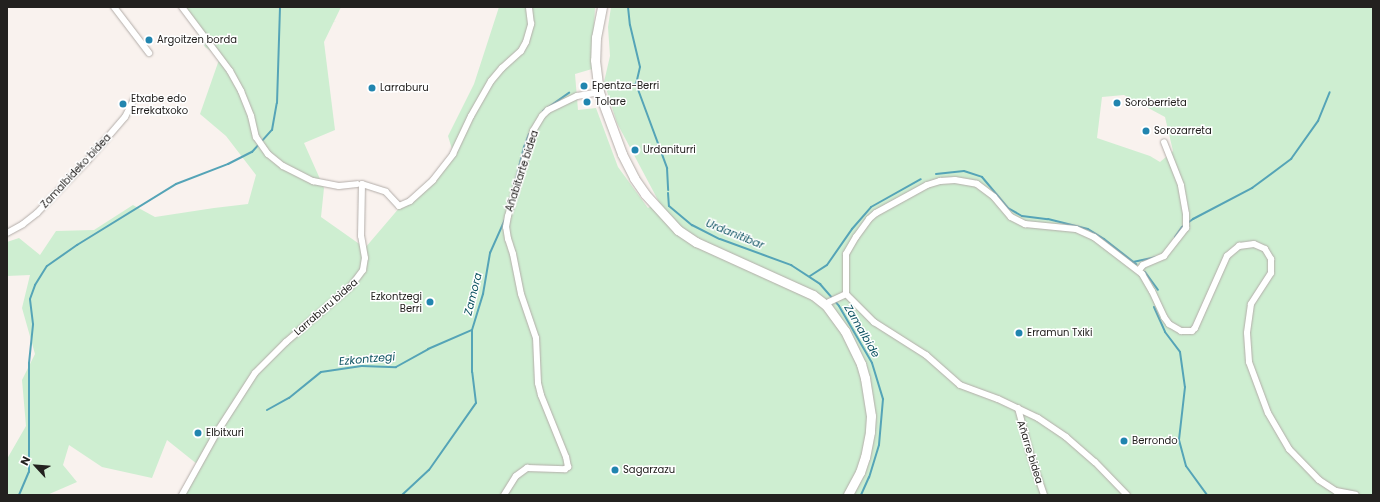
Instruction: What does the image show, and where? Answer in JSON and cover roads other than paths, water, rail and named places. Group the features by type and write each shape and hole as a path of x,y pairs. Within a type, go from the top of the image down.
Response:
{"main road":[{"path":"602,8 596,37 595,60 599,92 612,129 634,178 645,194 678,230 711,250 800,291 829,302 845,331 861,364 865,378 871,416 865,457 860,472 848,495"},
{"path":"800,291 828,316 848,339"},
{"path":"828,316 829,302"}],"street":[{"path":"114,7 149,53"},
{"path":"182,7 230,71 241,91 251,116 256,137 268,154 283,166 313,181 338,186 357,184"},
{"name":"Larraburu bidea","path":"182,495 217,432 255,373 286,342 351,286 363,270 366,264 361,236 362,184 386,192 399,206 410,200 436,176 453,154 470,116 491,81 502,68 521,51 526,42 530,24 528,7"},
{"name":"Añabitarte bidea","path":"504,495 516,476 527,468 565,470 568,466 566,457 541,395 538,383 536,338 521,294 513,254 508,239 506,227 508,216 533,131 542,116 548,110 577,96 599,92"},
{"name":"Zamalbideko bidea","path":"7,233 23,224 37,213 88,160 125,117 134,99"},
{"path":"1138,270 1144,265 1164,256 1186,228 1186,214 1181,185 1164,142"},
{"path":"844,295 846,254 869,219 876,212 927,185 955,180 966,181 984,189 994,197 1011,217 1025,224 1076,229 1094,237 1138,270 1152,291 1169,324 1181,331 1192,331 1195,328 1228,256 1239,246 1254,244 1265,249 1272,259 1271,273 1250,304 1247,333 1249,362 1268,413 1289,449 1319,480 1336,491 1356,495"},
{"path":"829,302 844,295"},
{"path":"844,295 874,322 926,355 960,385 1018,408 1038,418 1066,437 1095,462 1127,495"},
{"name":"Añarre bidea","path":"1018,408 1031,457 1044,495"}],"waterway":[{"path":"19,495 29,472 29,363 33,324 30,299 35,285 47,266 77,245 176,184 228,164 252,152 272,130 277,103 280,7"},
{"name":"Urdanitibar","path":"628,7 630,25 640,67 636,84 667,168 668,190"},
{"path":"626,87 636,84"},
{"path":"1175,237 1182,227 1193,219 1252,188 1291,159 1318,121 1330,92"},
{"name":"Zamora","path":"543,111 569,93"},
{"name":"Zamora","path":"515,183 524,147 529,134"},
{"path":"936,174 964,171 982,177 1008,208 1022,216 1048,219 1088,229 1104,239 1136,264"},
{"path":"810,276 827,265 852,229 871,207 921,179"},
{"name":"Zamalbide","path":"668,193 669,206 692,225 720,239 791,265 820,284 839,306 872,363 883,399 879,445 869,477 861,495"},
{"name":"Zamora","path":"402,495 429,470 476,403 472,372 472,330 483,294 490,253 505,220"},
{"path":"1133,262 1156,257"},
{"path":"1145,272 1158,290"},
{"path":"1154,307 1165,332 1180,352 1185,387 1179,440 1186,466 1207,495"},
{"name":"Ezkontzegi","path":"267,410 289,398 321,372 362,366 396,367 428,349 472,330"}],"place":[{"name":"Argoitzen borda","path":"149,40"},
{"name":"Epentza-Berri","path":"584,86"},
{"name":"Larraburu","path":"372,88"},
{"name":"Tolare","path":"587,102"},
{"name":"Soroberrieta","path":"1117,103"},
{"name":"Etxabe edo Errekatxoko","path":"123,104"},
{"name":"Sorozarreta","path":"1146,131"},
{"name":"Urdaniturri","path":"635,150"},
{"name":"Ezkontzegi Berri","path":"430,302"},
{"name":"Erramun Txiki","path":"1019,333"},
{"name":"Elbitxuri","path":"198,433"},
{"name":"Berrondo","path":"1124,441"},
{"name":"Sagarzazu","path":"615,470"}]}
